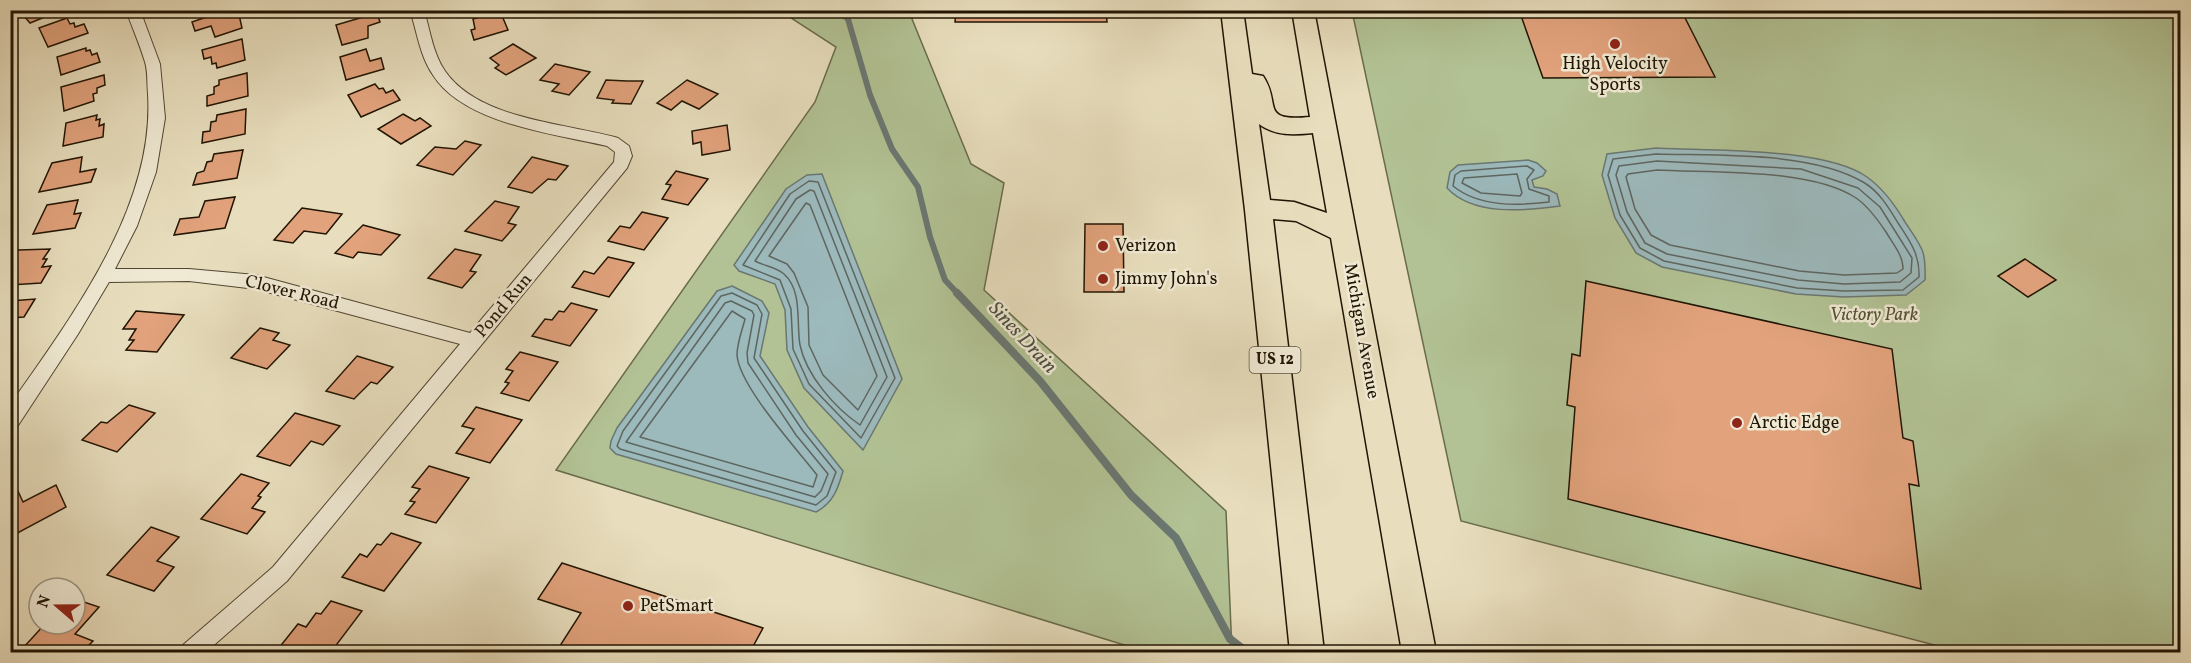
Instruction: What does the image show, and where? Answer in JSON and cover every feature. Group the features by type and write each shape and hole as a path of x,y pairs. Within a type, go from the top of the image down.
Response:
{"main road":[{"name":"US 12","path":"1232,10 1258,210 1307,652"},
{"path":"1246,10 1257,97 1265,118 1280,126 1292,128 1323,124"},
{"name":"Michigan Avenue","path":"1303,10 1419,652"},
{"path":"1258,210 1290,208 1305,212 1343,234"}],"street":[{"path":"10,422 104,276 133,217 150,162 157,114 155,75 148,44 133,10"},
{"name":"Pond Run","path":"191,652 258,596 280,574 621,164 624,156 619,146 612,142 505,116 467,100 450,87 440,75 417,10"},
{"name":"Clover Road","path":"104,276 189,275 256,282 475,341"}],"green space":[{"path":"799,11 915,11 912,19 971,164 1004,183 984,290 1226,511 1232,652 1147,652 556,470 815,102 836,47 791,18"},
{"name":"Victory Park","path":"1352,11 2180,11 2180,652 1961,652 1461,521"}],"water":[{"path":"1656,148 1766,152 1796,155 1848,167 1873,182 1897,209 1922,249 1925,280 1906,295 1844,297 1796,294 1662,267 1636,253 1615,218 1602,175 1607,154"},
{"path":"1528,160 1537,163 1546,171 1543,176 1532,180 1534,187 1547,189 1557,194 1560,206 1515,210 1485,207 1458,197 1447,188 1450,172 1458,165"},
{"path":"822,174 902,379 863,450 804,388 787,350 785,310 775,284 739,271 734,265 786,189 807,175"},
{"path":"732,286 762,301 769,313 760,356 808,427 843,471 834,495 816,512 616,454 610,448 617,428 717,291"}],"building":[{"path":"19,10 56,10 57,12 30,23"},
{"path":"227,10 238,10 242,28 215,37 211,26 195,31 192,22"},
{"path":"956,10 1106,10 1107,22 955,22"},
{"name":"High Velocity Sports","path":"1519,10 1681,10 1715,77 1543,78"},
{"path":"500,11 508,30 474,40 471,30 475,29 473,19"},
{"path":"377,13 380,22 368,26 368,38 342,45 336,25"},
{"path":"67,18 70,24 74,23 75,27 84,24 88,33 48,47 39,28"},
{"path":"242,39 245,60 217,68 216,63 212,64 211,57 204,59 202,50"},
{"path":"513,44 536,58 506,75 495,68 499,65 490,58"},
{"path":"86,48 86,51 90,50 92,55 97,53 100,62 61,75 57,57"},
{"path":"366,49 370,61 381,58 384,69 346,80 340,57"},
{"path":"555,64 590,72 569,95 552,91 559,84 540,80"},
{"path":"247,73 248,96 207,106 207,96 214,94 214,87 219,85 219,80"},
{"path":"104,75 105,85 97,88 97,93 93,94 94,101 64,111 61,87"},
{"path":"606,80 643,81 631,104 612,103 614,100 597,98"},
{"path":"687,80 718,94 699,109 682,101 671,110 657,103"},
{"path":"375,84 379,89 383,88 386,93 393,90 400,100 361,117 348,95"},
{"path":"246,109 245,134 202,143 203,132 210,131 211,122 216,121 217,115"},
{"path":"403,114 415,121 420,118 431,126 401,144 378,129"},
{"path":"97,115 96,120 100,119 99,126 104,124 103,137 63,146 66,123"},
{"path":"727,125 730,150 702,155 701,142 693,144 692,131"},
{"path":"465,141 481,145 453,175 417,165 435,147 456,149"},
{"path":"243,150 237,178 193,185 197,173 204,171 207,162 212,161 214,154"},
{"path":"82,157 80,172 96,169 91,182 39,192 52,163"},
{"path":"532,157 568,166 556,180 548,179 532,193 508,187"},
{"path":"676,171 708,179 688,205 662,199 671,185 666,184"},
{"path":"235,197 225,228 174,235 180,219 199,217 205,201"},
{"path":"78,200 74,214 81,213 75,228 33,234 47,205"},
{"path":"495,201 519,207 508,223 516,225 502,241 465,231"},
{"path":"302,208 342,214 326,234 304,231 293,243 274,240"},
{"path":"642,212 668,218 644,250 608,241 620,226 630,228"},
{"path":"1085,224 1123,224 1124,292 1084,292"},
{"path":"363,225 400,235 381,255 358,252 353,258 335,253"},
{"path":"50,249 43,259 47,259 42,267 51,266 41,283 10,285 10,262 18,250"},
{"path":"455,249 481,255 470,271 476,272 462,288 428,278"},
{"path":"608,257 634,263 609,297 572,287 584,271 594,274"},
{"path":"2025,259 2056,280 2028,297 1998,276"},
{"name":"Arctic Edge","path":"1586,281 1892,349 1903,438 1913,441 1919,486 1909,484 1921,589 1568,499 1575,407 1567,405 1572,354 1580,356"},
{"path":"35,299 24,317 10,318 10,301"},
{"path":"571,303 597,310 570,346 532,336 545,319 552,320 559,311 564,312"},
{"path":"136,311 184,315 157,352 126,350 134,340 129,340 136,329 123,329"},
{"path":"260,328 279,333 273,340 290,345 267,369 231,358"},
{"path":"520,352 558,362 529,401 501,393 509,383 505,382 513,371 506,369"},
{"path":"357,356 393,367 377,384 371,382 354,399 326,391"},
{"path":"129,405 155,413 117,452 82,440 101,422 107,423"},
{"path":"476,407 522,420 490,463 456,453 474,429 462,426"},
{"path":"295,413 340,426 323,445 311,441 290,466 257,456"},
{"path":"429,466 469,478 436,523 405,514 415,502 410,501 420,489 412,487"},
{"path":"241,474 269,483 252,508 265,512 247,534 201,519"},
{"path":"56,485 66,507 10,537 10,493 17,489 23,502"},
{"path":"151,527 179,537 157,561 174,567 154,591 107,575"},
{"path":"391,533 421,543 384,591 342,577 360,554 367,557 377,544 381,545"},
{"name":"PetSmart","path":"562,563 763,628 750,652 556,652 581,613 538,599"},
{"path":"331,601 362,611 331,652 288,652 278,649 298,624 306,627 316,613 321,614"},
{"path":"87,603 99,607 87,620"},
{"path":"34,636 80,636 93,641 82,652 33,652 22,649"}],"waterway":[{"name":"Sines Drain","path":"838,10 848,19 870,95 892,149 918,187 930,237 945,280 959,295"},
{"name":"Sines Drain","path":"957,293 1040,381 1131,495 1176,538 1230,639 1247,652"}],"place":[{"name":"High Velocity Sports","path":"1615,44"},
{"name":"Verizon","path":"1103,246"},
{"name":"Jimmy John's","path":"1103,279"},
{"name":"Arctic Edge","path":"1737,423"},
{"name":"PetSmart","path":"628,606"}]}
